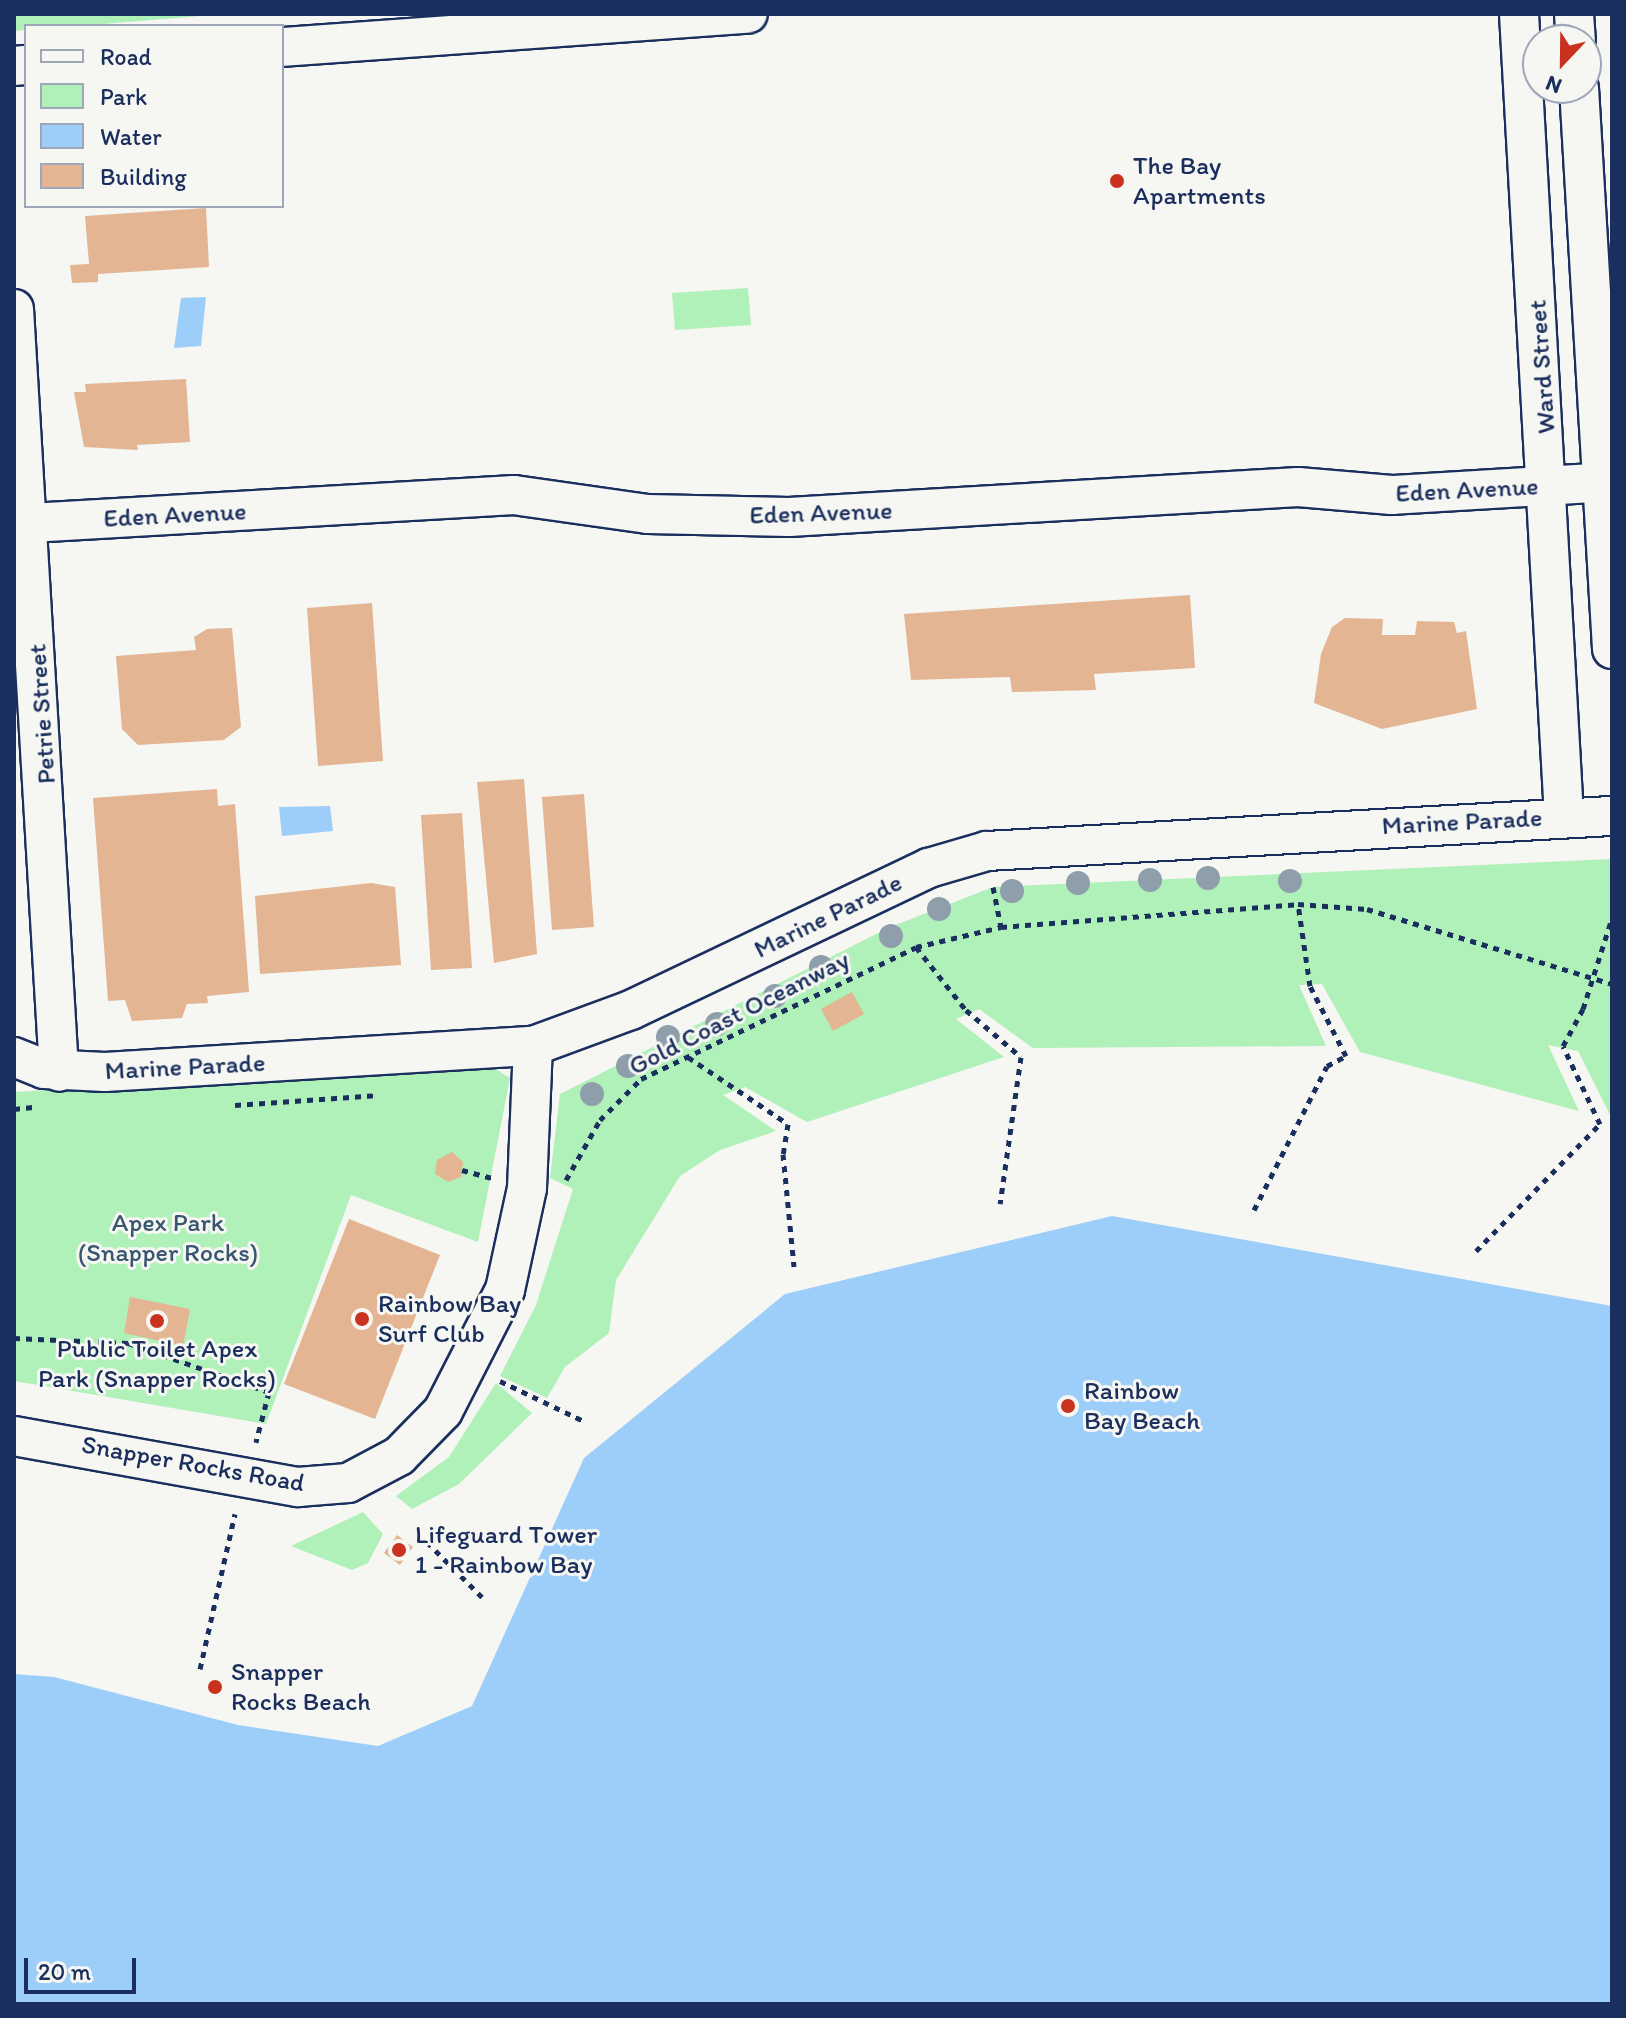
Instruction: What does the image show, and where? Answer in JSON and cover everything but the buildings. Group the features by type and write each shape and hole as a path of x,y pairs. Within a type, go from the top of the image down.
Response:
{"street":[{"path":"284,47 748,14"},
{"name":"Ward Street","path":"1519,14 1550,486 1564,816"},
{"name":"Ward Street","path":"1580,104 1590,409 1607,482 1598,550 1612,649"},
{"name":"Petrie Street","path":"14,309 30,523 59,1072"},
{"name":"Eden Avenue","path":"30,523 514,495 648,514 789,517 1298,487 1392,495 1607,482"},
{"name":"Marine Parade","path":"59,1072 533,1046 631,1010 929,868 987,851 1564,816 1612,816"},
{"name":"Snapper Rocks Road","path":"14,1436 298,1487 348,1483 399,1456 443,1411 505,1290 527,1188 533,1046"},
{"path":"14,1057 59,1072"}],"path":[{"path":"992,882 1001,927"},
{"path":"1254,1210 1327,1066 1346,1056 1310,986 1298,904"},
{"name":"Gold Coast Oceanway","path":"563,1186 617,1102 641,1079 916,947 1001,927 1298,904 1367,909 1612,984"},
{"path":"1476,1251 1600,1124 1563,1046 1594,980 1612,918"},
{"path":"916,947 966,1010 1021,1057 1000,1204"},
{"path":"688,1057 788,1124 783,1154 794,1266"},
{"path":"221,1104 366,1101 390,1089"},
{"path":"14,1109 39,1107"},
{"path":"462,1170 493,1178 496,1163"},
{"path":"14,1338 128,1343 269,1392 255,1446"},
{"path":"490,1377 497,1366"},
{"path":"499,1381 586,1422"},
{"path":"220,1511 253,1518"},
{"path":"200,1669 235,1514"},
{"path":"427,1542 484,1599"}],"green space":[{"path":"14,14 227,14 102,24 24,24 24,30 14,31"},
{"path":"748,288 751,325 675,330 672,293"},
{"path":"1612,859 1612,1119 1578,1051 1548,1045 1579,1111 1360,1052 1322,984 1299,985 1326,1046 1033,1048 979,1009 956,1019 1004,1057 807,1122 745,1087 723,1095 776,1131 720,1150 680,1176 616,1280 609,1333 565,1367 547,1398 500,1376 536,1305 573,1189 550,1178 560,1094 888,928 993,887"},
{"name":"Apex Park (Snapper Rocks)","path":"489,1065 510,1078 478,1242 351,1195 266,1424 14,1381 14,1092"},
{"path":"496,1383 532,1413 459,1484 412,1509 396,1496 449,1457"},
{"path":"363,1512 383,1534 368,1563 352,1570 291,1546"}],"water":[{"path":"206,297 201,346 174,348 181,298"},
{"path":"330,806 333,831 282,836 279,807"},
{"path":"1112,1216 1612,1306 1612,2004 14,2004 14,1674 54,1677 238,1725 378,1746 472,1706 584,1458 785,1294"}],"place":[{"name":"The Bay Apartments","path":"1117,181"},
{"name":"Rainbow Bay Surf Club","path":"362,1319"},
{"name":"Public Toilet Apex Park (Snapper Rocks)","path":"157,1321"},
{"name":"Rainbow Bay Beach","path":"1068,1406"},
{"name":"Lifeguard Tower 1 - Rainbow Bay","path":"399,1550"},
{"name":"Snapper Rocks Beach","path":"215,1687"}]}
